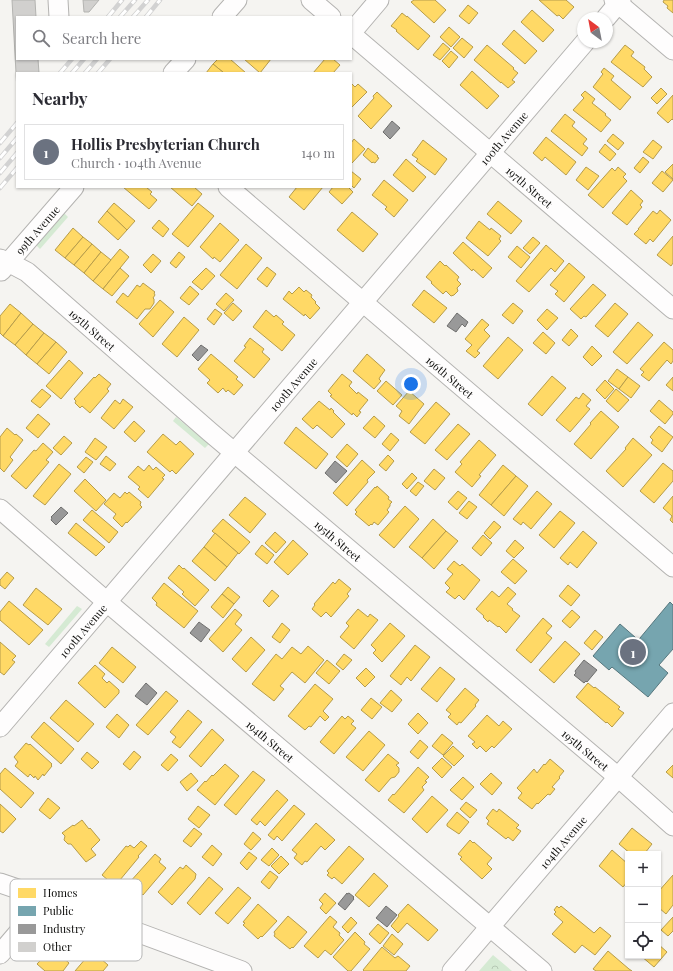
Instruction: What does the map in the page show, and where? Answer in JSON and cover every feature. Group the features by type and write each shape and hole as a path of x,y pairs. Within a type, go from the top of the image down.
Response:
{"street":[{"path":"58,0 59,16"},
{"path":"223,16 237,0"},
{"path":"311,0 330,16"},
{"path":"352,32 379,0"},
{"path":"610,12 618,1 673,50"},
{"name":"197th Street","path":"352,34 673,309"},
{"name":"100th Avenue","path":"0,727 580,48"},
{"path":"174,72 185,60"},
{"name":"99th Avenue","path":"3,264 73,188"},
{"name":"196th Street","path":"229,188 673,567"},
{"name":"195th Street","path":"3,264 27,272 235,452 618,777 673,826"},
{"name":"194th Street","path":"0,509 107,602 542,971"},
{"name":"104th Avenue","path":"452,971 673,713"},
{"path":"0,883 10,886"},
{"path":"142,934 237,970"},
{"path":"0,954 10,942"}],"green space":[{"path":"64,213 68,217 40,249 36,245"},
{"path":"176,417 209,444 205,448 173,421"},
{"path":"77,606 82,609 49,647 45,644"},
{"path":"493,955 512,971 479,971"}],"building: Homes":[{"path":"414,0 435,0 446,10 434,23 411,2"},
{"path":"539,0 566,0 574,7 563,19 559,15 557,16"},
{"path":"664,0 673,0 673,13 667,8 668,6 663,2"},
{"path":"468,5 478,13 469,24 459,16"},
{"path":"532,10 554,30 543,42 521,22"},
{"path":"402,13 430,36 418,50 391,26"},
{"path":"449,27 460,37 451,47 440,37"},
{"path":"514,30 537,51 525,64 502,44"},
{"path":"462,38 473,47 464,58 453,48"},
{"path":"443,43 450,49 440,60 433,55"},
{"path":"487,45 518,73 512,80 515,82 508,88 474,60"},
{"path":"625,45 634,52 631,56 645,67 644,69 652,77 643,87 611,62"},
{"path":"451,51 458,57 449,68 442,61"},
{"path":"217,60 231,60 245,72 223,72 213,64"},
{"path":"245,60 270,60 261,72"},
{"path":"324,60 334,60 340,65 334,72 314,72"},
{"path":"213,64 223,72 207,72"},
{"path":"604,68 614,76 611,80 631,97 620,110 593,87 603,74 601,72"},
{"path":"472,71 499,96 487,109 460,85"},
{"path":"352,84 355,87 358,84 367,92 352,107"},
{"path":"661,88 667,94 657,104 651,98"},
{"path":"585,91 595,99 592,103 611,120 601,132 573,110 584,98 581,95"},
{"path":"377,92 392,106 371,129 358,116 374,98 373,96"},
{"path":"673,95 673,120 672,119 668,123 657,113"},
{"path":"565,114 575,122 572,126 587,139 583,144 588,148 582,156 551,131"},
{"path":"613,134 624,143 618,150 607,141"},
{"path":"546,137 576,162 566,175 545,157 542,161 533,153"},
{"path":"354,139 365,149 352,163 352,142"},
{"path":"423,140 447,159 435,175 416,161 418,159 412,155"},
{"path":"653,140 662,147 653,159 643,152"},
{"path":"605,144 616,154 610,161 599,152"},
{"path":"368,148 379,158 375,163 372,163 363,155"},
{"path":"643,157 649,162 640,173 634,168"},
{"path":"406,159 426,177 413,192 393,175"},
{"path":"673,164 673,179 665,172"},
{"path":"586,167 599,176 588,190 576,180"},
{"path":"618,167 626,174 623,177 627,181 603,208 588,195 612,168 615,171"},
{"path":"662,171 673,180 663,192 652,183"},
{"path":"352,172 361,179 354,188 352,186"},
{"path":"384,180 408,200 394,217 385,209 387,207 372,195"},
{"path":"124,188 147,188 152,192 150,194 157,200 149,209"},
{"path":"171,188 195,188 202,194 192,206"},
{"path":"296,188 322,188 304,210 289,197"},
{"path":"332,188 349,188 353,192 342,204 329,192"},
{"path":"631,190 643,201 640,205 642,207 627,225 612,213"},
{"path":"498,201 522,221 511,234 487,214"},
{"path":"114,203 135,221 127,230 107,211"},
{"path":"198,203 214,216 188,247 172,234"},
{"path":"660,210 671,220 653,242 650,239 646,244 634,234 653,211 657,214"},
{"path":"107,211 127,230 118,240 98,222"},
{"path":"352,212 378,234 363,252 337,230"},
{"path":"159,220 169,229 163,237 152,228"},
{"path":"479,221 490,230 491,228 501,236 499,239 501,241 488,256 466,238"},
{"path":"220,223 239,240 220,262 214,257 213,259 200,247"},
{"path":"73,228 83,237 65,258 55,250"},
{"path":"673,236 673,263 671,266 657,255"},
{"path":"83,237 92,244 74,265 65,258"},
{"path":"533,237 540,243 530,254 523,248"},
{"path":"463,242 492,268 483,278 473,269 472,271 453,253"},
{"path":"92,244 101,252 84,273 74,265"},
{"path":"246,244 262,258 237,289 220,275"},
{"path":"546,245 564,261 555,272 551,268 529,292 516,281"},
{"path":"517,246 530,257 521,268 508,257"},
{"path":"120,249 129,257 103,289 93,281"},
{"path":"101,252 111,260 93,281 84,273"},
{"path":"179,252 185,257 176,268 170,263"},
{"path":"153,254 161,261 151,273 143,265"},
{"path":"440,261 459,277 457,280 461,284 457,288 458,291 454,295 451,296 446,291 443,294 426,277"},
{"path":"569,263 585,277 564,302 555,294 558,291 550,285"},
{"path":"267,267 276,274 267,287 257,279"},
{"path":"120,268 129,276 112,296 103,289"},
{"path":"206,268 215,276 202,290 192,282"},
{"path":"143,283 155,292 153,298 154,303 150,309 145,309 137,319 116,302 123,293 128,297 137,285 140,287"},
{"path":"593,284 606,295 586,317 584,316 581,319 570,309"},
{"path":"190,286 199,294 189,305 180,298"},
{"path":"299,287 304,292 306,290 312,295 311,297 320,308 310,319 283,299 289,291 292,294"},
{"path":"424,290 447,308 434,323 412,305"},
{"path":"226,293 234,300 224,311 216,304"},
{"path":"160,300 174,312 153,337 139,324"},
{"path":"233,303 242,311 233,321 224,313"},
{"path":"513,303 523,311 513,324 502,315"},
{"path":"615,303 628,314 608,337 595,326"},
{"path":"10,304 21,313 3,336 0,333 0,316"},
{"path":"215,309 222,314 214,325 207,319"},
{"path":"547,309 558,318 547,330 537,320"},
{"path":"266,310 274,317 276,315 284,322 282,324 295,335 282,351 253,327"},
{"path":"21,313 33,324 15,345 3,336"},
{"path":"184,317 199,330 177,357 162,344"},
{"path":"482,319 489,325 484,330 490,336 477,351 480,353 475,358 466,351 472,345 465,339"},
{"path":"638,322 653,335 627,364 613,352"},
{"path":"33,324 44,333 26,355 15,345"},
{"path":"571,329 578,336 569,346 562,340"},
{"path":"543,332 555,343 546,354 533,343"},
{"path":"44,333 56,342 37,364 26,355"},
{"path":"508,337 523,350 498,379 483,366"},
{"path":"250,338 264,349 262,352 270,359 254,378 234,361 246,347 244,346"},
{"path":"56,342 67,352 49,374 37,364"},
{"path":"664,342 673,350 673,361 671,364 667,360 649,381 641,375 644,372 640,369"},
{"path":"592,346 602,356 592,366 583,357"},
{"path":"211,354 238,377 236,379 243,385 234,395 228,390 226,392 223,388 218,393 207,383 210,380 198,369"},
{"path":"367,354 385,370 379,379 381,381 374,389 353,371"},
{"path":"69,360 83,373 61,399 46,386"},
{"path":"617,369 628,377 619,389 608,381"},
{"path":"99,374 111,384 107,389 109,391 90,413 82,406 80,408 75,403 76,401 74,399 94,377 95,378"},
{"path":"342,374 352,382 349,386 357,394 358,392 368,400 359,411 361,412 357,417 353,413 352,415 330,396 332,395 328,391"},
{"path":"552,376 566,388 542,416 528,404"},
{"path":"628,377 640,386 631,398 619,389"},
{"path":"673,377 673,391 666,385"},
{"path":"605,380 614,389 605,399 596,390"},
{"path":"386,381 402,395 393,405 377,391"},
{"path":"42,389 51,396 40,408 31,401"},
{"path":"616,389 629,400 618,412 606,401"},
{"path":"409,391 424,404 409,424 399,416 402,411 396,406"},
{"path":"583,393 591,400 586,406 590,409 570,432 556,420 576,397 579,399"},
{"path":"123,399 133,407 114,429 101,418 115,400 120,404"},
{"path":"659,400 673,412 665,424 650,411"},
{"path":"319,401 330,410 331,408 345,424 332,438 317,425 313,429 302,419"},
{"path":"436,402 450,414 425,444 410,432"},
{"path":"601,411 619,427 591,459 574,444"},
{"path":"38,414 50,424 38,438 26,428"},
{"path":"374,416 385,426 375,438 363,428"},
{"path":"134,421 145,431 135,442 124,432"},
{"path":"458,424 470,434 447,460 435,450"},
{"path":"659,426 673,437 662,452 651,443 653,440 650,437"},
{"path":"296,427 328,454 316,469 284,443"},
{"path":"7,428 23,440 10,457 13,460 4,472 0,468 0,437"},
{"path":"391,433 399,440 390,451 382,444"},
{"path":"163,434 176,445 180,441 194,454 176,474 172,470 170,472 147,452"},
{"path":"64,436 72,443 61,455 53,448"},
{"path":"95,438 107,447 96,460 85,452"},
{"path":"633,438 652,455 623,487 606,471 626,449 625,448"},
{"path":"479,440 496,455 479,475 481,476 472,487 455,472 462,464 460,462"},
{"path":"43,443 53,452 46,460 49,462 26,489 11,476 34,450 36,451"},
{"path":"347,444 358,454 347,467 336,457"},
{"path":"388,455 394,461 386,471 379,465"},
{"path":"106,456 116,464 110,471 100,464"},
{"path":"86,457 93,462 84,473 77,467"},
{"path":"362,460 375,472 347,506 333,493"},
{"path":"663,463 673,471 673,481 654,503 640,491"},
{"path":"59,464 71,474 45,505 33,496"},
{"path":"149,465 153,470 156,467 165,475 162,478 164,479 148,498 138,489 140,487 128,477 138,466 144,471"},
{"path":"503,465 516,476 491,505 479,495"},
{"path":"434,469 445,478 435,490 424,481"},
{"path":"412,473 417,478 407,489 402,484"},
{"path":"516,476 528,486 504,516 491,505"},
{"path":"85,479 106,500 96,511 74,491"},
{"path":"418,482 424,486 416,496 410,491"},
{"path":"377,486 389,497 388,499 392,502 387,510 389,512 378,525 374,522 369,526 355,514 357,512 355,510"},
{"path":"458,491 467,498 457,510 448,502"},
{"path":"537,491 552,504 531,529 523,522 521,525 513,519"},
{"path":"125,492 127,494 129,492 141,502 140,505 142,507 122,527 113,518 116,514 104,504 114,493 120,498"},
{"path":"673,496 673,523 670,520 672,516 663,508"},
{"path":"245,497 266,514 250,533 229,515"},
{"path":"469,501 477,507 467,519 459,513"},
{"path":"405,506 419,519 394,548 379,535"},
{"path":"92,510 118,532 109,543 83,520"},
{"path":"560,511 575,523 554,548 539,535"},
{"path":"223,519 250,542 239,554 212,531"},
{"path":"433,519 446,531 422,558 409,547"},
{"path":"494,521 501,527 490,539 484,533"},
{"path":"76,523 105,547 96,556 68,533"},
{"path":"446,531 458,541 434,569 422,558"},
{"path":"583,531 597,543 577,568 570,562 568,565 560,558"},
{"path":"275,532 286,542 276,553 265,543"},
{"path":"215,533 238,553 227,567 204,547"},
{"path":"483,535 492,543 481,556 472,548"},
{"path":"293,540 308,554 288,575 274,562"},
{"path":"515,540 524,548 514,558 506,551"},
{"path":"262,545 274,555 267,564 255,554"},
{"path":"204,547 227,567 215,581 192,561"},
{"path":"513,559 527,571 515,584 501,572"},
{"path":"454,561 460,566 462,564 480,580 464,600 459,595 455,599 446,592 450,588 445,583 453,574 447,569"},
{"path":"179,565 209,590 195,606 182,594 184,592 168,578"},
{"path":"7,572 14,578 5,589 0,585 0,580"},
{"path":"339,579 351,589 347,594 349,596 331,617 326,612 321,617 312,609 315,605 314,604 333,582 335,584"},
{"path":"164,583 198,611 184,628 156,605 157,603 152,598"},
{"path":"568,585 580,595 571,606 559,596"},
{"path":"228,587 240,597 234,604 222,594"},
{"path":"508,587 516,594 507,604 520,616 506,633 499,626 498,627 489,620 488,622 476,609 492,591 499,597"},
{"path":"36,588 62,609 48,625 23,605"},
{"path":"272,590 279,596 269,607 263,601"},
{"path":"222,594 234,604 223,618 211,607"},
{"path":"9,601 43,630 29,645 0,620 0,612"},
{"path":"235,609 242,615 235,624 242,630 223,652 209,639"},
{"path":"358,609 368,617 370,614 378,620 354,649 340,637 349,626 346,623"},
{"path":"572,610 580,617 570,628 562,621"},
{"path":"543,618 552,626 546,633 552,638 531,663 516,650"},
{"path":"282,623 290,630 280,643 272,637"},
{"path":"390,623 405,636 382,662 373,653 376,650 371,645"},
{"path":"595,630 603,637 592,650 584,643"},
{"path":"251,637 265,650 246,672 232,659"},
{"path":"565,641 580,654 554,683 539,670"},
{"path":"0,642 16,656 12,660 15,662 4,675 0,672"},
{"path":"415,645 430,657 411,681 407,677 401,685 390,676"},
{"path":"308,646 324,660 305,683 292,672 280,686 284,689 274,701 252,684 276,654 282,659 292,647 301,654"},
{"path":"112,647 136,667 123,683 99,663"},
{"path":"344,654 352,660 343,670 336,664"},
{"path":"327,660 340,671 329,684 316,673"},
{"path":"95,665 105,674 102,678 107,683 109,681 119,690 119,693 105,708 78,683"},
{"path":"440,667 455,679 437,702 421,689"},
{"path":"366,668 375,677 365,687 356,678"},
{"path":"588,683 620,707 618,709 624,713 612,727 576,697"},
{"path":"315,684 333,699 323,711 329,717 325,721 320,716 311,727 309,726 305,730 288,716"},
{"path":"465,688 479,700 475,705 476,706 461,723 459,722 457,725 448,717 451,714 446,710"},
{"path":"391,690 402,700 392,712 380,703"},
{"path":"166,691 178,701 148,735 136,725"},
{"path":"371,698 382,707 372,719 361,710"},
{"path":"66,700 94,724 78,742 50,718"},
{"path":"188,710 202,722 180,748 172,742 176,737 170,732"},
{"path":"418,713 428,723 418,734 408,724"},
{"path":"117,714 129,725 119,738 106,727"},
{"path":"487,715 499,726 503,721 512,729 494,748 492,746 486,752 480,746 477,749 472,744 475,742 468,736"},
{"path":"342,716 345,719 348,716 354,721 351,724 356,728 334,754 320,742"},
{"path":"44,722 74,749 61,764 31,737"},
{"path":"212,729 224,740 201,767 189,756"},
{"path":"369,731 385,745 363,771 346,757"},
{"path":"442,734 453,743 443,755 432,746"},
{"path":"420,740 428,747 418,759 410,752"},
{"path":"26,743 29,745 30,744 52,764 44,776 43,774 38,780 35,776 34,778 30,774 28,777 15,766 18,762 14,757"},
{"path":"453,746 464,756 454,766 443,756"},
{"path":"134,751 141,757 130,770 123,764"},
{"path":"87,752 99,762 92,769 81,759"},
{"path":"171,754 178,760 168,771 161,765"},
{"path":"388,754 399,763 396,765 399,768 399,772 395,777 391,778 379,792 365,780"},
{"path":"442,758 452,767 442,778 432,768"},
{"path":"550,759 564,771 552,787 555,789 550,795 548,794 532,809 518,798 522,793 517,788 534,769 537,773"},
{"path":"225,764 239,776 215,805 197,790"},
{"path":"673,765 673,778 666,772"},
{"path":"418,767 429,777 425,781 427,782 422,787 424,790 404,813 388,800"},
{"path":"5,768 34,793 21,808 0,789 0,774"},
{"path":"253,771 265,780 236,815 224,805"},
{"path":"191,773 198,781 187,791 180,782"},
{"path":"491,773 502,783 492,795 480,784"},
{"path":"463,777 474,787 462,800 450,790"},
{"path":"277,790 288,800 265,826 260,821 257,825 251,820"},
{"path":"432,796 448,810 427,833 412,819"},
{"path":"48,798 60,808 50,819 39,810"},
{"path":"466,802 477,810 470,818 460,809"},
{"path":"0,804 16,819 3,833 0,831"},
{"path":"294,805 305,814 282,841 277,836 274,840 268,835"},
{"path":"198,806 210,815 199,828 188,819"},
{"path":"493,809 497,812 499,809 519,825 516,828 521,831 513,841 508,837 506,839 487,824 489,821 486,818"},
{"path":"457,812 469,822 459,834 447,826"},
{"path":"82,820 100,840 91,849 96,855 86,862 71,844 68,844 64,840 65,836 62,833"},
{"path":"316,823 335,840 325,850 321,846 307,862 305,861 302,865 294,858 297,854 292,850"},
{"path":"194,828 202,834 191,847 183,841"},
{"path":"632,828 652,844 647,851 627,851 619,844"},
{"path":"253,832 261,839 251,850 244,844"},
{"path":"470,840 492,858 487,864 492,869 482,879 460,859 462,857 458,854"},
{"path":"141,841 147,846 121,879 107,879 102,875 126,846 128,847 130,845 134,848"},
{"path":"212,845 222,854 213,866 202,857"},
{"path":"349,846 364,859 342,884 334,877 332,879 327,875 329,873 327,871"},
{"path":"272,848 279,855 269,866 261,860"},
{"path":"612,850 625,861 625,885 623,887 599,866"},
{"path":"249,852 257,858 247,870 240,863"},
{"path":"155,854 161,859 159,862 166,868 143,895 142,879 133,879"},
{"path":"281,856 289,864 279,874 271,866"},
{"path":"186,865 196,874 195,879 172,905 158,892 180,867 183,869"},
{"path":"270,871 278,877 269,889 261,882"},
{"path":"374,873 388,886 369,907 355,895"},
{"path":"673,875 673,905 666,914 661,910 661,889"},
{"path":"209,877 223,889 200,915 187,903"},
{"path":"238,887 251,898 228,924 215,913"},
{"path":"325,893 336,903 326,914 320,908 323,904 319,900"},
{"path":"258,904 277,921 262,937 261,936 258,939 243,925 245,923 243,922"},
{"path":"408,904 438,930 428,941 407,923 398,933 391,926"},
{"path":"557,906 559,908 561,906 594,933 600,927 611,936 595,955 582,945 575,953 552,934 563,922 554,914 556,912 554,910"},
{"path":"288,916 307,932 293,948 292,947 290,949 274,936 274,932"},
{"path":"330,916 337,922 333,927 340,933 339,935 344,940 331,955 325,950 318,958 304,946"},
{"path":"351,917 357,923 348,933 342,927"},
{"path":"673,917 673,931 668,936 661,930"},
{"path":"378,924 389,933 380,944 369,934"},
{"path":"355,932 370,949 351,971 348,971 333,957"},
{"path":"392,934 403,944 394,955 383,946"},
{"path":"382,947 395,958 398,956 410,966 406,971 363,970"},
{"path":"661,947 667,952 661,959"},
{"path":"608,951 632,971 596,971 593,969"},
{"path":"645,959 661,959 654,967"},
{"path":"40,961 67,961 69,963 63,971 45,971 37,964"},
{"path":"84,961 103,961 108,965 103,971 75,971"}],"building: Public":[{"path":"670,602 673,605 673,649 659,665 668,673 648,697 612,667 609,670 593,656 620,624 636,638 633,642 635,644"}],"building: Industry":[{"path":"392,121 400,128 390,139 383,132"},
{"path":"457,313 468,322 465,327 462,324 456,332 447,326"},
{"path":"201,345 208,350 198,361 192,355"},
{"path":"335,461 347,471 336,483 325,473"},
{"path":"61,507 68,513 56,525 51,520 51,517"},
{"path":"199,622 210,630 201,642 190,633"},
{"path":"584,660 597,670 587,682 586,681 584,683 574,675 576,673 575,671"},
{"path":"146,683 157,693 147,705 135,696"},
{"path":"347,893 354,897 354,899 345,910 338,904"},
{"path":"386,906 397,915 387,927 376,918"}],"building: Other":[{"path":"12,0 35,0 36,16 16,16 16,60 38,60 39,72 16,73"},
{"path":"83,0 99,0 89,12 84,12"}],"railway":[{"path":"109,16 122,0"},
{"path":"121,16 135,0"},
{"path":"134,16 148,0"},
{"path":"147,16 160,0"},
{"path":"61,72 71,60"},
{"path":"73,72 83,60"},
{"path":"86,72 96,60"},
{"path":"99,72 109,60"},
{"path":"0,143 16,124"},
{"path":"0,158 16,139"},
{"path":"0,173 16,154"},
{"path":"0,188 16,169"}],"place":[{"name":"Hollis Presbyterian Church","path":"633,652"}]}
